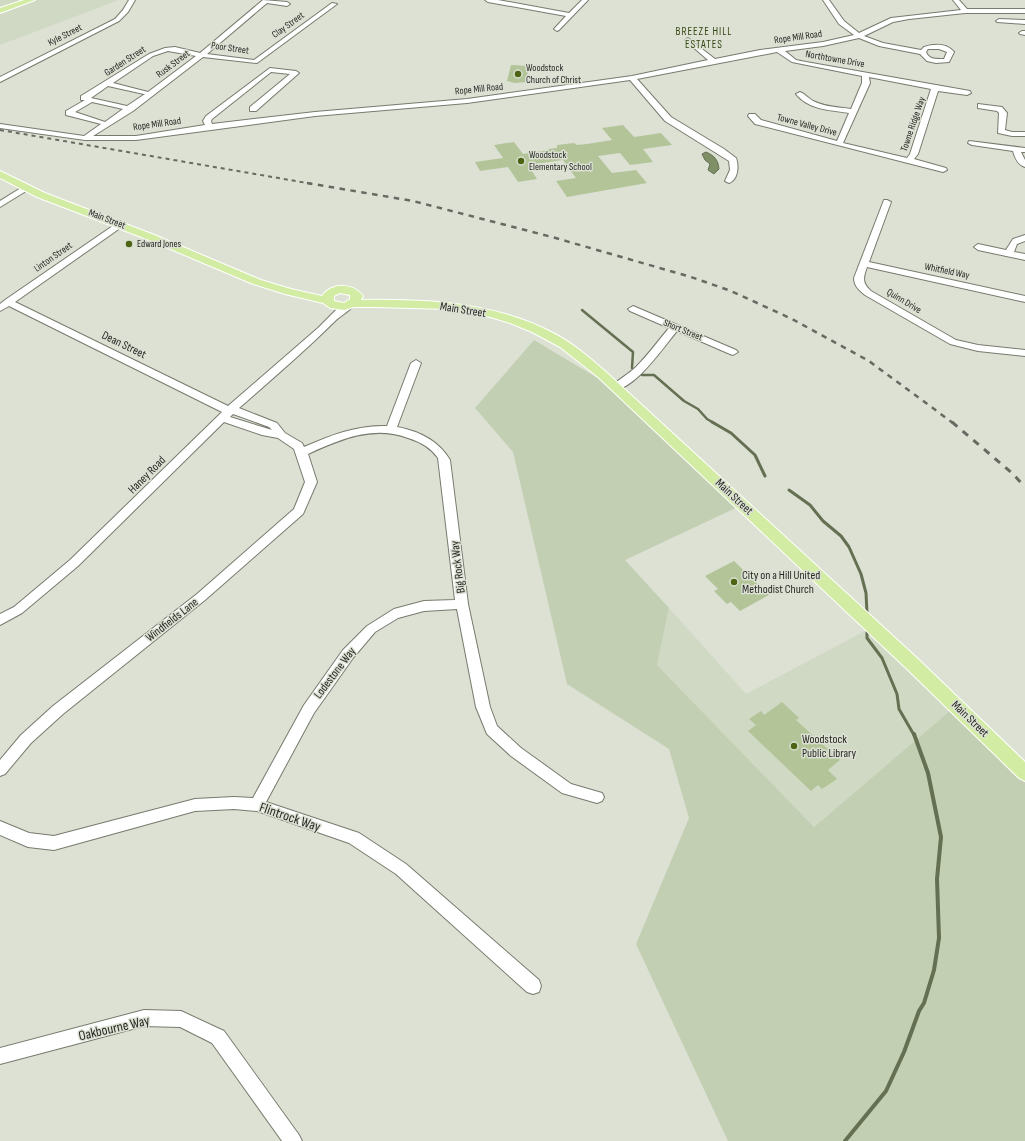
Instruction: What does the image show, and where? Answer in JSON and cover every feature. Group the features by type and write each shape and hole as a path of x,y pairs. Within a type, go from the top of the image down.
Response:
{"main road":[{"path":"0,11 31,0"},
{"name":"Main Street","path":"0,174 27,188 120,224 240,275 284,290 328,302 336,306 352,301 399,303 464,309 495,315 522,324 549,336 571,349 616,387 978,726 1025,773"},
{"name":"Main Street","path":"284,290 322,293 336,290 348,290 352,301"},
{"path":"328,302 329,295 336,290"}],"street":[{"name":"Kyle Street","path":"0,80 117,20 126,11 132,0"},
{"path":"488,0 572,15"},
{"path":"557,29 585,0"},
{"path":"826,0 834,9 843,24 858,35 879,44 924,52"},
{"path":"956,0 965,11"},
{"path":"266,1 287,4"},
{"name":"Rusk Street","path":"85,138 130,109 202,55 266,1"},
{"name":"Clay Street","path":"255,62 334,4"},
{"name":"Rope Mill Road","path":"0,126 85,138 136,138 244,122 315,114 468,101 632,78 714,61 823,44 854,38 858,35 866,34 891,20 909,17 965,11 1025,11"},
{"path":"999,22 1025,22"},
{"path":"688,40 714,61"},
{"name":"Garden Street","path":"101,122 69,114 85,98 151,55 167,49 175,48 202,55"},
{"name":"Northtowne Drive","path":"779,50 788,57 800,63 891,79"},
{"name":"Poor Street","path":"202,55 255,62"},
{"path":"210,127 207,121 209,118 270,70 296,74 254,109 246,113 244,122"},
{"path":"839,144 866,83 865,75"},
{"path":"632,78 668,119 721,151 733,160 734,170 730,181"},
{"name":"Towne Ridge Way","path":"859,149 900,160 909,160 914,154 936,88 891,79"},
{"path":"107,84 144,92"},
{"path":"936,88 967,93"},
{"path":"800,94 806,100 814,104 853,111"},
{"path":"85,98 130,109"},
{"path":"981,106 999,109 1003,113 1001,130 1012,134 1025,134"},
{"path":"254,109 256,121"},
{"name":"Towne Valley Drive","path":"752,116 758,122 859,149"},
{"path":"972,143 1025,150"},
{"path":"1016,150 1019,158 1025,165"},
{"path":"909,160 943,170"},
{"path":"0,205 27,188"},
{"name":"Quinn Drive","path":"887,202 859,278 858,282 861,287 946,338 968,346 1025,353"},
{"name":"Linton Street","path":"4,305 120,224"},
{"path":"1009,253 1014,241 1025,238"},
{"path":"978,247 1025,257"},
{"name":"Whitfield Way","path":"864,264 1025,299"},
{"name":"Haney Road","path":"0,620 18,610 74,563 227,413 352,301"},
{"name":"Haney Road","path":"307,342 328,314 330,307 328,302"},
{"name":"Dean Street","path":"4,305 227,413"},
{"name":"Short Street","path":"633,309 733,352"},
{"path":"616,387 626,382 636,372 675,327"},
{"path":"391,428 416,364"},
{"path":"227,413 266,433 281,435 298,446 302,452"},
{"name":"Big Rock Way","path":"302,452 346,434 368,429 391,428 428,442 440,451 445,460 462,604 484,707 492,730 516,752 567,789 597,797"},
{"name":"Windfields Lane","path":"0,770 26,739 58,710 201,597 299,511 311,482 302,452"},
{"name":"Lodestone Way","path":"256,805 309,709 348,654 371,629 394,614 424,606 462,604"},
{"name":"Flintrock Way","path":"0,828 28,840 54,843 196,805 234,803 256,805 354,838 401,869 533,986"},
{"name":"Oakbourne Way","path":"0,1056 144,1018 181,1019 218,1037 293,1141"}],"shaded area":[{"path":"0,0 119,0 0,45"},
{"path":"706,152 712,155 718,163 719,169 714,174 708,170 710,164 705,160 702,154"},
{"path":"534,340 611,386 740,506 625,560 669,608 657,665 814,827 952,709 1025,774 1025,1141 728,1141 636,944 689,818 669,749 567,684 513,452 475,408"},
{"path":"669,608 746,694 865,631 952,709 814,827 657,665"}],"building":[{"name":"Woodstock Church of Christ","path":"511,65 528,66 527,82 515,83 507,81"},
{"name":"Woodstock Elementary School","path":"623,125 634,137 661,133 672,145 643,149 653,162 630,165 620,153 598,156 612,173 636,170 647,183 567,197 556,181 576,178 563,160 528,165 537,179 518,182 508,167 480,171 475,162 503,158 494,145 514,142 523,154 557,148 557,145 574,143 577,145 612,140 602,128"},
{"name":"City on a Hill United Methodist Church","path":"734,561 769,595 740,611 731,602 727,604 714,591 718,589 705,576"},
{"name":"Woodstock Public Library","path":"782,702 799,718 796,720 840,760 828,770 837,779 822,789 818,785 811,791 748,731 756,725 749,719 761,711 764,715"}],"waterway":[{"path":"582,310 633,352 632,368"},
{"path":"642,375 654,375 684,401 698,409 707,419 714,423"},
{"path":"712,422 731,433 755,455 765,476"},
{"path":"789,490 810,505 823,521 841,536 849,547 861,574 866,593 867,613"},
{"path":"867,632 867,638 882,658 897,694 899,709 914,735"},
{"path":"845,1141 886,1091 904,1052 919,1011 924,1003 934,970 939,938 937,879 941,837 928,773 914,734"}],"railway":[{"path":"0,130 313,184"},
{"path":"307,183 413,201 552,237 691,277 731,291 792,319 869,361 953,423"},
{"path":"952,422 1012,473 1025,487"}],"place":[{"name":"Woodstock Church of Christ","path":"518,74"},
{"name":"Woodstock Elementary School","path":"521,161"},
{"name":"Edward Jones","path":"129,244"},
{"name":"City on a Hill United Methodist Church","path":"734,582"},
{"name":"Woodstock Public Library","path":"794,746"}],"district":[{"name":"BREEZE HILL ESTATES","path":"704,37"}]}
